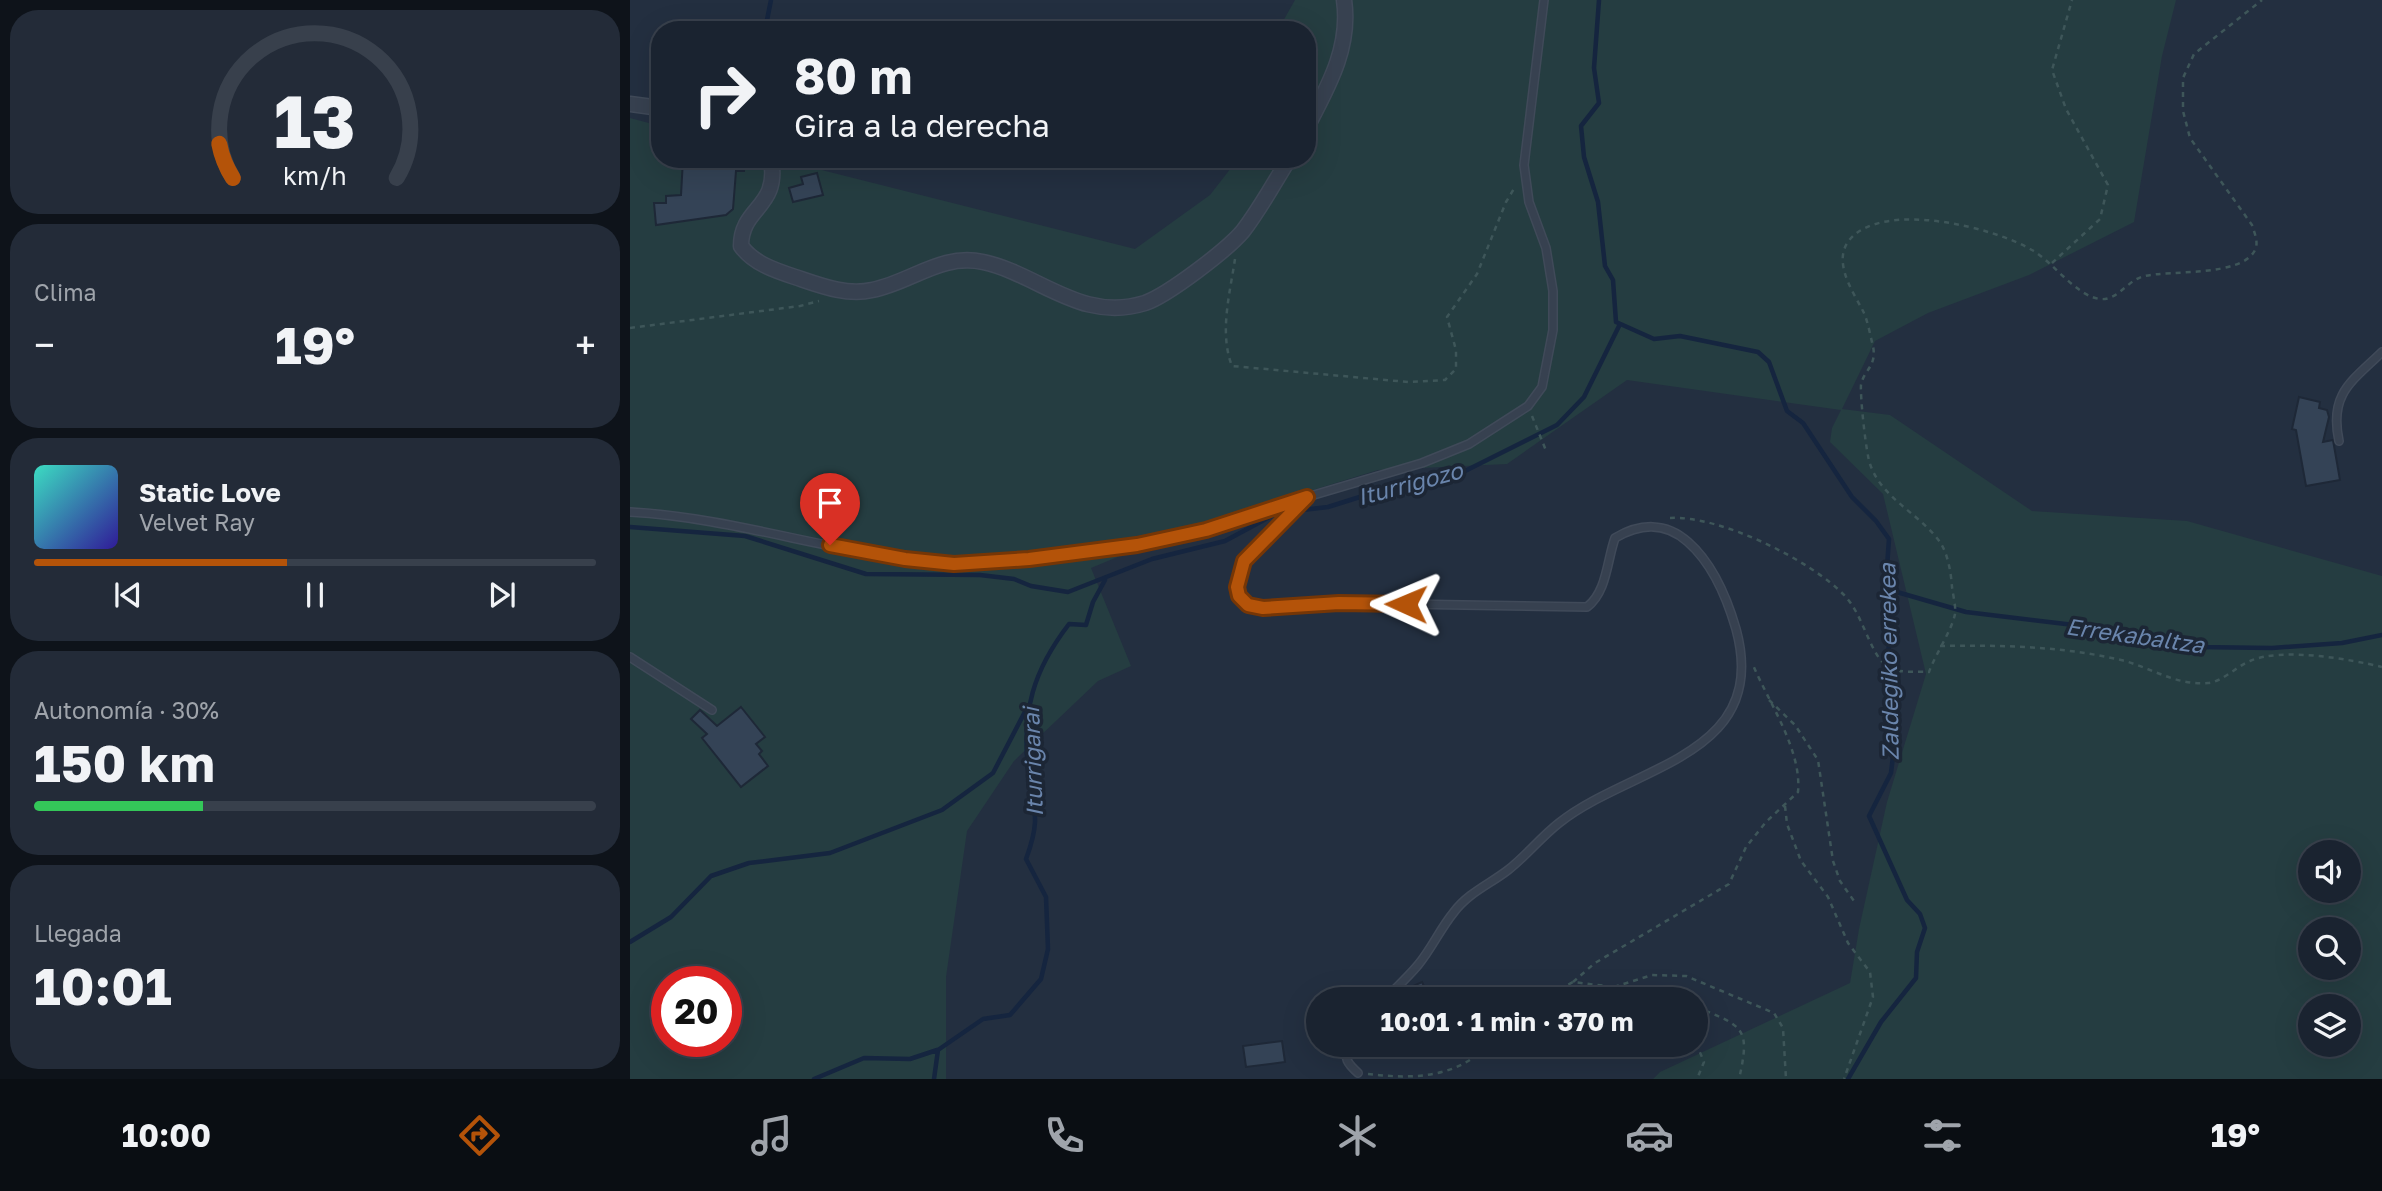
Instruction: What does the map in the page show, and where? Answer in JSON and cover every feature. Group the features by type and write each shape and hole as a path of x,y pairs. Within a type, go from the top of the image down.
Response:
{"street":[{"path":"1316,107 1341,53 1346,17 1344,0"},
{"path":"630,104 651,107"},
{"path":"773,168 771,192 744,224 741,246 748,256 774,271 849,292 872,291 942,263 964,259 987,263 1079,303 1124,306 1145,303 1176,286 1242,232 1283,168"}],"lane":[{"path":"630,512 745,526 905,559 954,564 1029,559 1137,545 1206,530 1422,463 1469,444 1528,406 1542,387 1548,361 1553,304 1546,248 1529,202 1525,173 1533,75 1544,0"},
{"path":"2339,442 2334,419 2340,397 2382,352"},
{"path":"1307,497 1244,561 1237,587 1239,596 1248,605 1263,608 1339,603 1494,603 1587,607 1596,600 1602,588 1615,538 1630,529 1652,527 1683,537 1696,549 1715,576 1731,613 1741,655 1742,684 1734,707 1721,727 1694,748 1635,783 1580,808 1557,824 1508,870 1471,895 1454,912 1418,965 1397,987"},
{"path":"630,657 712,710"},
{"path":"1345,1057 1347,1064 1358,1073"}],"path":[{"path":"2051,264 2100,219 2108,184 2066,109 2052,70 2073,0"},
{"path":"1652,527 1663,519 1685,517 1726,527 1766,544 1844,595 1887,666 1902,671 1929,671 1955,614 1947,560 1940,542 1892,497 1879,482 1870,463 1861,383 1873,365 1874,350 1864,313 1850,290 1843,265 1844,249 1852,237 1869,225 1886,221 1975,226 2006,236 2051,264 2075,287 2091,297 2103,299 2119,293 2129,281 2146,275 2186,274 2243,262 2255,250 2256,240 2252,225 2190,138 2183,111 2183,78 2194,54 2262,0"},
{"path":"1242,232 1227,315 1226,351 1232,366 1408,382 1445,380 1456,369 1456,350 1447,317 1477,274 1506,202 1525,173"},
{"path":"630,328 800,306 824,299"},
{"path":"1528,406 1547,453"},
{"path":"1940,646 2043,647 2122,660 2170,679 2210,684 2252,660 2263,658 2295,655 2346,658 2382,667"},
{"path":"1564,987 1595,962 1729,884 1746,847 1798,792 1799,776 1767,698 1749,656 1741,655"},
{"path":"1767,698 1795,726 1818,760 1833,861 1840,881 1854,901"},
{"path":"1785,805 1787,824 1801,861 1828,897 1848,943 1870,972 1873,997 1844,1079"},
{"path":"1573,982 1614,987 1652,975 1686,976 1736,1000 1774,1013 1783,1028 1786,1079"},
{"path":"1708,1012 1729,1020 1740,1030 1746,1047 1739,1079"},
{"path":"1358,1073 1407,1078 1450,1071 1475,1057"},
{"path":"1697,1079 1704,1062 1702,1057"}],"green space":[{"path":"1295,0 2176,0 2162,56 2134,222 2029,275 1928,313 1875,341 1842,409 1890,415 2032,511 2187,521 2382,576 2382,1079 1653,1079 1660,1072 1692,1057 1708,1057 1708,1050 1850,983 1887,802 1926,674 1883,494 1830,442 1832,428 1841,410 1627,380 1507,464 1378,470 1180,531 1091,568 1131,666 1098,681 1014,761 967,831 946,977 946,1079 630,1079 630,118 651,124 651,168 814,168 1135,249 1210,195 1231,168 1316,168 1316,21 1283,21"}],"building":[{"path":"682,168 744,168 744,171 736,171 733,209 726,215 656,225 654,203 666,203 666,196 681,195"},
{"path":"817,173 823,195 793,202 789,188 803,184 801,177"},
{"path":"2299,397 2320,402 2319,408 2327,410 2329,417 2323,442 2333,440 2340,480 2306,486 2296,430 2292,429"},
{"path":"741,707 765,737 756,744 762,751 759,754 768,766 741,787 702,738 707,734 691,719 700,710 717,726"},
{"path":"1422,982 1424,987 1411,987"},
{"path":"1282,1041 1285,1062 1246,1067 1243,1046"}],"waterway":[{"path":"767,21 771,0"},
{"name":"Zaldegiko errekea","path":"1599,0 1594,68 1599,103 1581,126 1584,157 1598,202 1605,266 1613,280 1616,322 1654,339 1680,336 1758,352 1769,362 1787,411 1803,423 1852,497 1876,521 1889,539 1887,567 1893,606 1886,674 1894,748 1891,773 1869,816 1907,900 1920,914 1925,928 1917,952 1916,978 1881,1022 1848,1079"},
{"name":"Iturrigozo","path":"630,527 745,536 866,574 980,575 1014,579 1031,586 1068,592 1152,559 1225,541 1277,513 1328,507 1401,484 1453,477 1557,425 1584,397 1620,324"},
{"name":"Iturrigarai","path":"934,1079 938,1050 983,1019 1010,1015 1041,979 1048,949 1046,897 1026,859 1035,822 1028,770 1029,710 1033,692 1047,658 1069,624 1086,625 1093,602 1105,580"},
{"name":"Errekabaltza","path":"1890,590 1966,612 2074,625 2116,635 2157,635 2196,647 2272,648 2342,643 2382,635"},
{"path":"630,942 671,917 711,876 749,863 830,853 942,810 993,773 1028,706"},
{"path":"814,1079 864,1058 910,1059 937,1050"}],"route":[{"path":"830,545 905,559 954,564 1029,559 1137,545 1206,530 1307,497 1244,561 1238,576 1239,596 1248,605 1263,608 1339,603 1406,604"}]}
